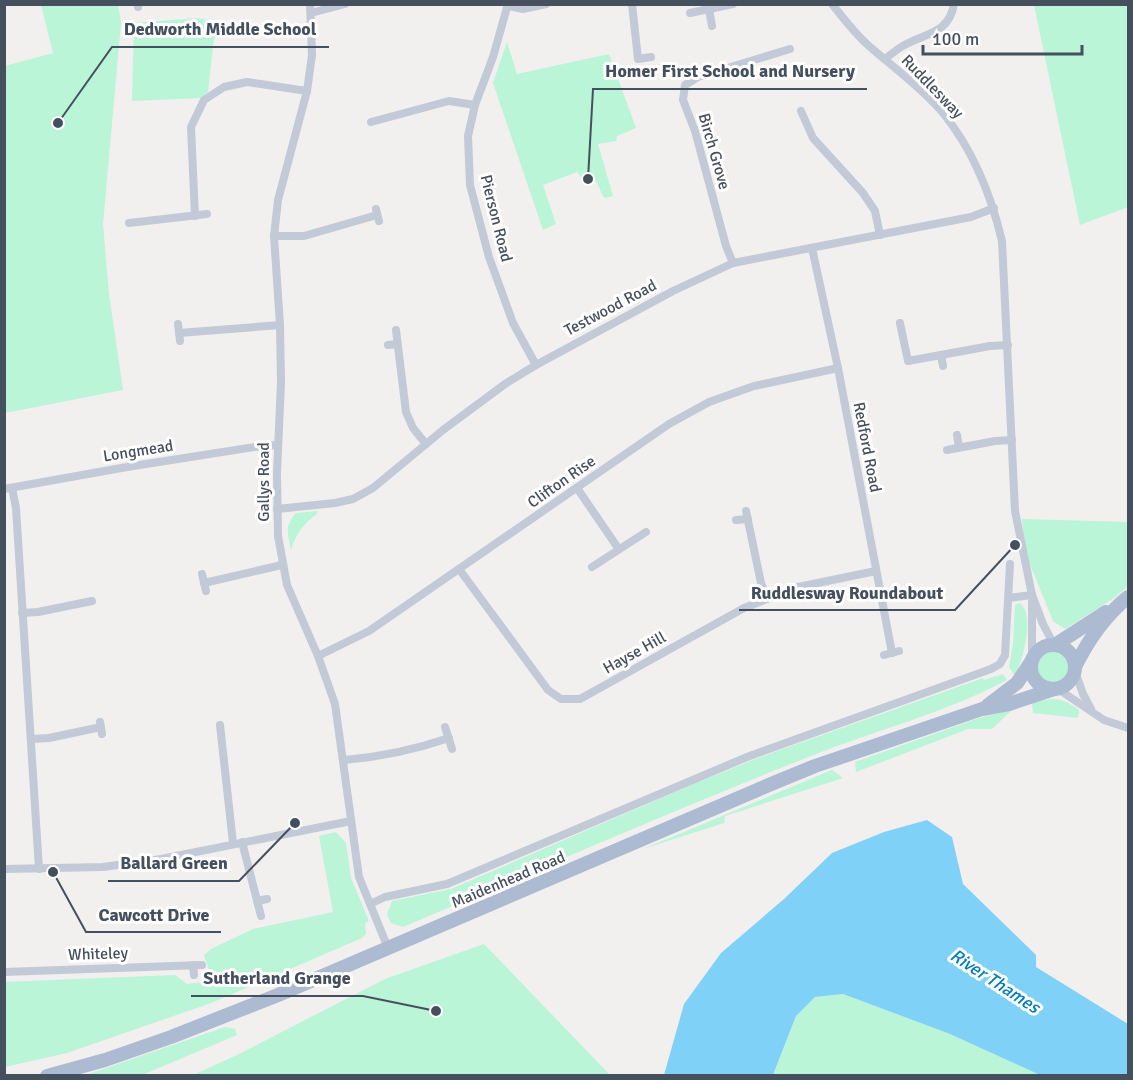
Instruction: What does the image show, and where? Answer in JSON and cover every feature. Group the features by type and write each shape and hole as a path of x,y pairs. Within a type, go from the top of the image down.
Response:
{"main road":[{"path":"1126,599 1093,636 1069,682 1056,689 1046,688 1036,681 1032,674 1032,661 1041,648 1054,645 1126,599"},
{"path":"1054,645 1062,646 1070,653 1075,669"},
{"name":"Maidenhead Road","path":"981,709 1011,688 1022,677 1032,661"},
{"name":"Maidenhead Road","path":"46,1076 105,1060 171,1037 388,948 814,766 981,709 1009,704 1056,689"}],"street":[{"path":"310,9 345,4"},
{"path":"508,5 523,9 546,4"},
{"path":"632,4 638,59 651,57"},
{"path":"690,13 733,4"},
{"name":"Ruddlesway","path":"832,4 867,45 942,112 980,172 994,208 1002,241 1015,511 1032,596 1054,645"},
{"path":"885,59 901,47 942,29 952,17 954,4"},
{"name":"Pierson Road","path":"508,5 493,57 475,105 468,136 470,185 489,257 513,322 536,364"},
{"name":"Gallys Road","path":"310,9 312,54 307,91 278,200 274,236 281,382 278,536 287,585 318,656 335,704 359,877 388,948"},
{"path":"709,9 712,26"},
{"name":"Birch Grove","path":"733,263 726,246 695,131 683,100 685,85 698,77 790,49"},
{"path":"195,216 191,128 204,100 224,87 247,82 307,91"},
{"path":"371,121 449,101 475,105"},
{"path":"806,115 813,138 863,193 874,211 880,235"},
{"name":"Testwood Road","path":"277,508 335,503 353,499 374,488 426,444 505,384 536,364 673,291 733,263 971,217 994,208"},
{"path":"129,223 144,218 207,214"},
{"path":"274,236 304,236 377,215"},
{"name":"Redford Road","path":"812,248 838,368 892,653"},
{"path":"900,323 908,361 990,346 1008,345"},
{"path":"179,333 280,326"},
{"path":"396,330 406,412 413,428 426,444"},
{"path":"388,345 398,344"},
{"path":"941,355 943,366"},
{"name":"Clifton Rise","path":"318,656 369,631 669,424 709,402 754,386 838,368"},
{"path":"957,435 959,447"},
{"path":"947,450 995,441 1012,441"},
{"name":"Longmead","path":"8,489 139,465 278,445"},
{"path":"577,488 618,548"},
{"path":"8,489 16,508 39,869"},
{"path":"736,520 747,515 761,583 767,598"},
{"path":"592,567 618,548 646,532"},
{"name":"Maidenhead Road","path":"370,904 385,897 434,888 460,879 747,757 991,669 1000,664 1005,655 1010,564"},
{"path":"204,583 282,565"},
{"name":"Hayse Hill","path":"459,568 548,690 561,699 580,699 744,608 767,598 798,587 876,571"},
{"path":"1008,598 1032,596"},
{"name":"Ruddlesway","path":"1032,596 1032,661"},
{"path":"22,613 92,601"},
{"path":"1075,669 1083,694 1093,713"},
{"path":"1056,689 1111,724 1128,728"},
{"path":"220,725 238,842 261,916"},
{"path":"445,727 452,749"},
{"path":"32,739 50,738 101,728"},
{"path":"344,760 383,757 425,747 449,738"},
{"path":"4,869 103,867 161,859 351,821"},
{"path":"257,901 267,899"},
{"name":"Whiteley","path":"4,972 198,965 194,975"}],"green space":[{"path":"41,5 118,5 121,23 103,224 109,294 123,390 5,413 5,66 53,53"},
{"path":"1034,5 1128,5 1128,207 1080,225"},
{"path":"198,18 216,21 208,92 201,98 132,101 134,23"},
{"path":"507,42 517,74 609,54 636,128 617,136 616,141 598,144 613,196 604,198 592,173 581,177 577,172 543,185 556,224 543,230 493,83"},
{"path":"317,511 317,514 308,521 295,539 291,550 288,530 292,518 296,513"},
{"path":"1022,519 1128,522 1128,586 1114,598 1065,629 1053,621 1025,552"},
{"path":"1020,603 1027,617 1027,627 1024,649 1015,676 1009,667 1015,605"},
{"path":"1053,651 1064,656 1069,667 1064,678 1053,683 1042,678 1037,667 1042,656"},
{"path":"1003,674 1007,680 983,692 760,776 403,927 391,923 387,914 392,901 451,889 758,758 983,678 984,680"},
{"path":"1049,699 1061,700 1075,707 1079,710 1078,718 1033,713 1032,703"},
{"path":"1013,709 992,729 968,729 856,772 855,762 979,718"},
{"path":"832,770 843,778 725,816 724,823 643,849"},
{"path":"336,832 346,843 351,878 369,921 365,923 366,934 362,938 211,1003 67,1053 5,1067 5,982 175,975 187,984 203,982 209,971 204,955 211,949 253,929 333,912 319,836"},
{"path":"484,944 610,1075 193,1075 385,979"},
{"path":"843,994 950,1034 1040,1075 773,1076 796,1016 815,997"},
{"path":"225,1027 235,1029 237,1035 142,1075 86,1075"}],"water":[{"name":"River Thames","path":"927,820 952,837 963,884 1036,955 1036,967 1128,1024 1128,1075 1040,1075 950,1034 843,994 815,997 796,1016 773,1075 664,1075 684,1004 721,953 784,899 832,853 884,832"}],"place":[{"name":"Dedworth Middle School","path":"58,123"},
{"name":"Homer First School and Nursery","path":"588,179"},
{"name":"Ruddlesway Roundabout","path":"1015,545"},
{"name":"Ballard Green","path":"295,823"},
{"name":"Cawcott Drive","path":"53,872"},
{"name":"Sutherland Grange","path":"436,1011"}]}
